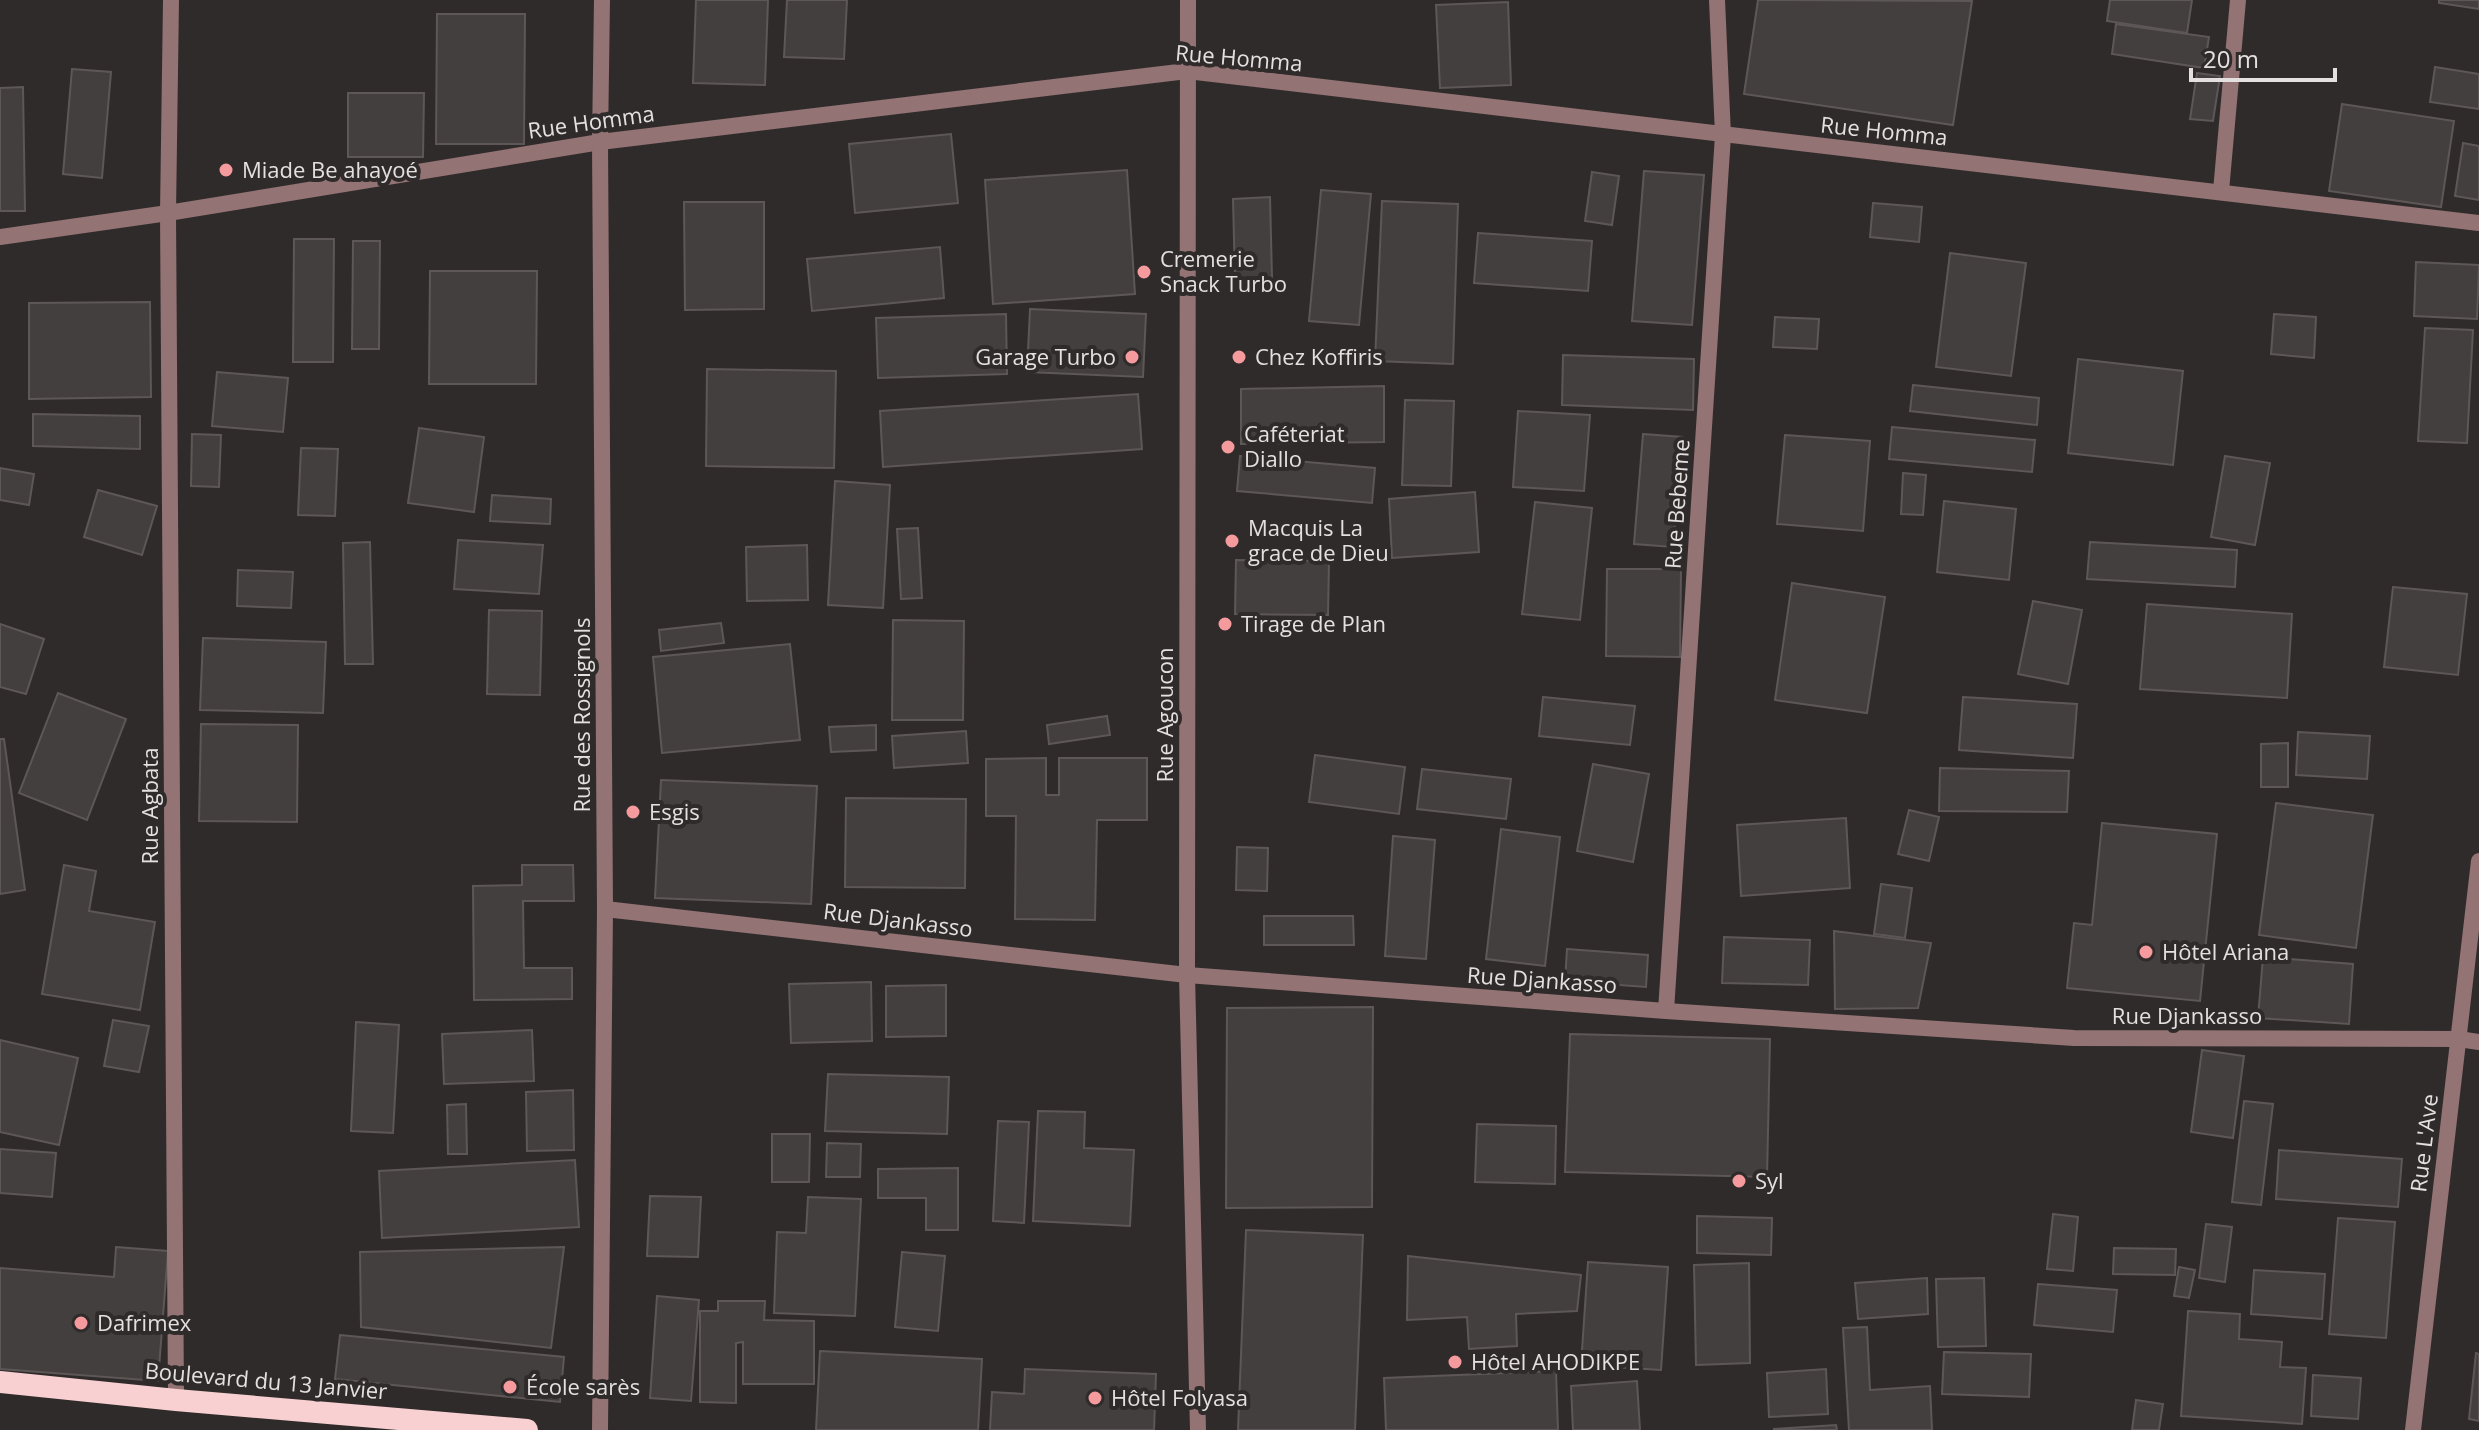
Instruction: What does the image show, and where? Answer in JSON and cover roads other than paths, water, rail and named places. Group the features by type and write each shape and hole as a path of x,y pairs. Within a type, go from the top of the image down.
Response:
{"highway":[{"name":"Boulevard du 13 Janvier","path":"0,1382 527,1430"}],"street":[{"name":"Rue Agbata","path":"171,0 168,213 176,1400"},
{"name":"Rue des Rossignols","path":"600,1430 605,909 600,142 602,0"},
{"name":"Rue Agoucon","path":"1188,0 1187,975 1198,1430"},
{"name":"Rue Bebeme","path":"1666,1011 1723,135 1717,0"},
{"path":"2221,191 2238,0"},
{"name":"Rue Homma","path":"0,237 168,213 600,142 1187,71 2479,223"},
{"name":"Rue L'Ave","path":"2413,1430 2479,861"},
{"name":"Rue Djankasso","path":"605,909 1187,975 1666,1011 2074,1038 2459,1039 2479,1042"}],"place":[{"name":"Miade Be ahayoé","path":"226,170"},
{"name":"Cremerie Snack Turbo","path":"1144,272"},
{"name":"Garage Turbo","path":"1132,357"},
{"name":"Chez Koffiris","path":"1239,357"},
{"name":"Caféteriat Diallo","path":"1228,447"},
{"name":"Macquis La grace de Dieu","path":"1232,541"},
{"name":"Tirage de Plan","path":"1225,624"},
{"name":"Esgis","path":"633,812"},
{"name":"Hôtel Ariana","path":"2146,952"},
{"name":"Syl","path":"1739,1181"},
{"name":"Dafrimex","path":"81,1323"},
{"name":"Hôtel AHODIKPE","path":"1455,1362"},
{"name":"École sarès","path":"510,1387"},
{"name":"Hôtel Folyasa","path":"1095,1398"}]}
